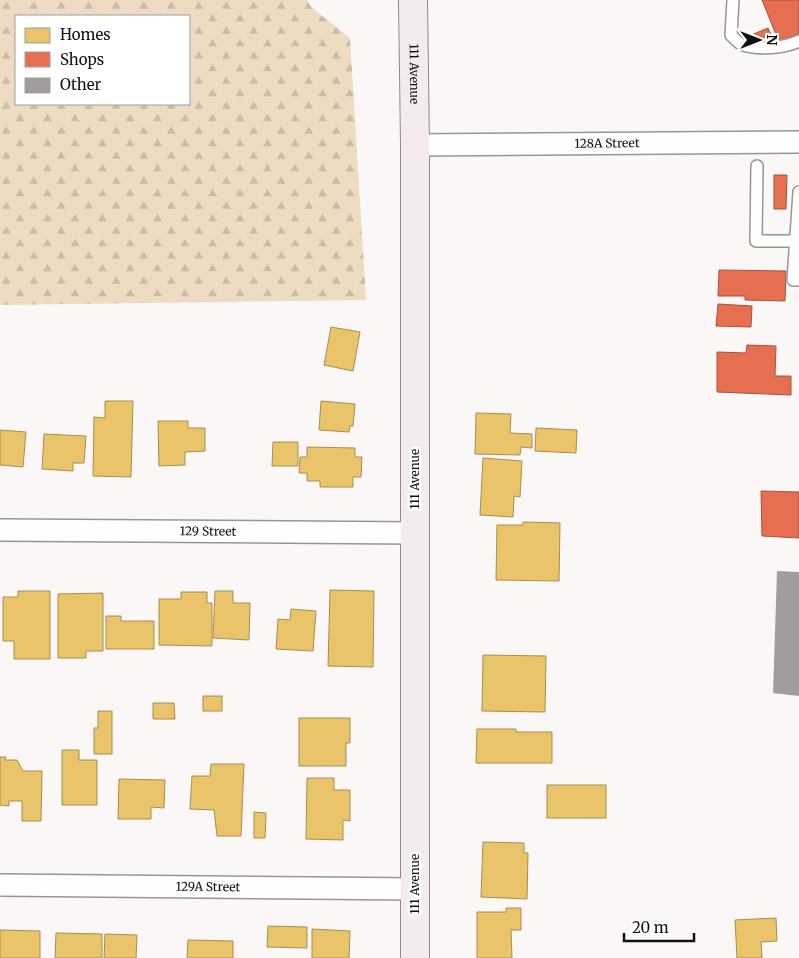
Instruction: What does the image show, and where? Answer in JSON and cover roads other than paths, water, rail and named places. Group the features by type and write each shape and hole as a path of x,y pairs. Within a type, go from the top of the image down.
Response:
{"street":[{"name":"111 Avenue","path":"413,0 415,145 415,958"},
{"name":"128A Street","path":"415,145 799,142"},
{"name":"129 Street","path":"0,530 415,533"},
{"name":"129A Street","path":"0,885 415,889"}],"lane":[{"path":"733,0 731,35 742,45 766,47 792,44 799,41"},
{"path":"757,166 756,241 798,241"},
{"path":"799,192 798,241 793,280 799,280"}]}
